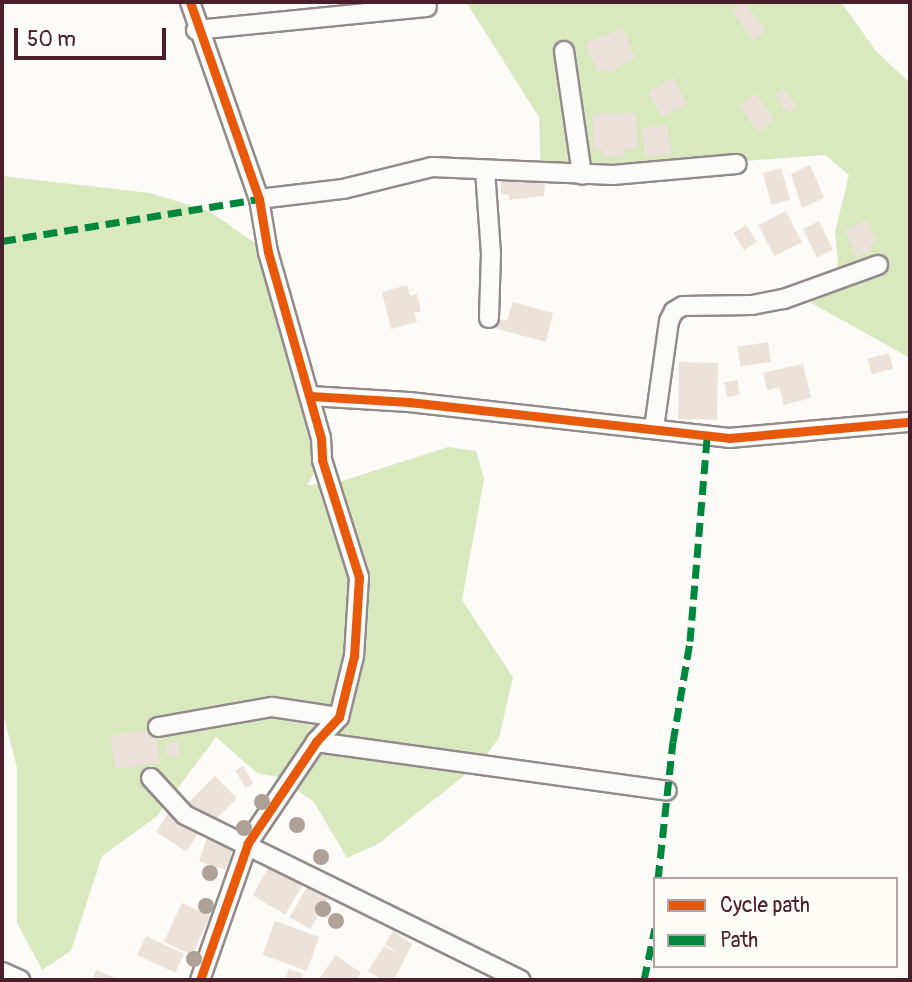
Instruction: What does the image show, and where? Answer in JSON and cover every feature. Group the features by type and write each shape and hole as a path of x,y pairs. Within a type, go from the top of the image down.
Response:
{"street":[{"path":"190,2 196,30 259,199 268,252 310,396 322,460 359,576 354,656 339,718 316,742 248,843 200,980"},
{"path":"196,30 427,7"},
{"path":"564,51 582,175"},
{"path":"259,199 390,180 432,167 582,175 737,164"},
{"path":"485,170 491,253 489,318"},
{"path":"654,428 669,321 674,311 682,306 752,305 784,299 878,265"},
{"path":"310,396 654,428 729,438 910,422"},
{"path":"158,727 272,707 339,718"},
{"path":"316,742 667,791"},
{"path":"151,778 185,815 248,843 370,909 521,980"},
{"path":"2,972 20,980"}],"green space":[{"path":"466,2 841,2 876,51 910,83 910,358 806,300 831,289 838,262 835,232 849,175 825,155 541,176 539,117"},
{"path":"2,176 150,193 209,211 268,252 322,460 307,485 336,483 448,447 476,451 484,479 462,600 513,677 499,738 480,763 378,844 347,858 314,802 278,777 257,773 216,737 156,817 102,856 71,951 42,970 17,923 17,768 2,710"}],"building":[{"path":"743,2 766,30 753,40 732,10"},
{"path":"623,28 635,58 609,73 607,69 598,73 586,43"},
{"path":"674,78 687,104 661,117 648,91"},
{"path":"783,88 797,106 788,113 774,95"},
{"path":"756,94 774,120 758,132 740,105"},
{"path":"636,113 637,149 623,149 623,157 603,157 603,150 594,150 593,114"},
{"path":"667,125 671,154 645,157 641,129"},
{"path":"810,165 824,198 802,208 791,174"},
{"path":"781,168 790,200 772,205 763,173"},
{"path":"501,177 545,178 544,196 509,200 509,195 501,194"},
{"path":"786,211 802,242 774,256 758,225"},
{"path":"868,220 876,242 870,245 872,250 856,257 845,230"},
{"path":"819,221 833,250 817,258 803,229"},
{"path":"746,225 757,242 744,250 733,233"},
{"path":"407,285 410,296 417,294 421,311 414,313 417,322 391,329 382,292"},
{"path":"513,302 553,313 546,342 491,327 494,317 507,321"},
{"path":"768,342 771,362 741,367 737,347"},
{"path":"889,353 893,368 872,374 868,359"},
{"path":"679,362 718,363 717,420 678,419"},
{"path":"803,364 811,398 784,405 779,387 767,390 763,373"},
{"path":"737,380 740,395 727,397 724,382"},
{"path":"155,729 160,763 115,769 110,735"},
{"path":"178,742 179,756 167,757 166,743"},
{"path":"243,766 253,783 245,788 235,770"},
{"path":"215,776 237,798 211,824 189,802"},
{"path":"174,805 204,825 186,852 156,832"},
{"path":"209,831 236,840 226,870 199,861"},
{"path":"270,865 303,884 285,914 252,895"},
{"path":"307,887 328,899 310,929 290,917"},
{"path":"182,903 210,916 192,955 164,942"},
{"path":"275,921 319,937 307,971 263,955"},
{"path":"393,931 412,944 394,980 383,980 368,971 384,946 400,955 385,944"},
{"path":"146,936 184,954 175,973 137,955"},
{"path":"336,955 361,973 358,977 362,980 318,980"},
{"path":"289,969 303,974 301,980 285,980"},
{"path":"96,970 121,980 92,980"}],"marked path":[{"path":"2,241 259,199"},
{"path":"658,877 673,742 690,641 707,437"},
{"path":"644,980 653,937"}],"cycle path":[{"path":"190,2 259,199 268,252 321,438 322,460 359,577 354,656 339,717 316,742 248,843 200,980"},
{"path":"310,396 409,402 729,438 910,422"}]}
